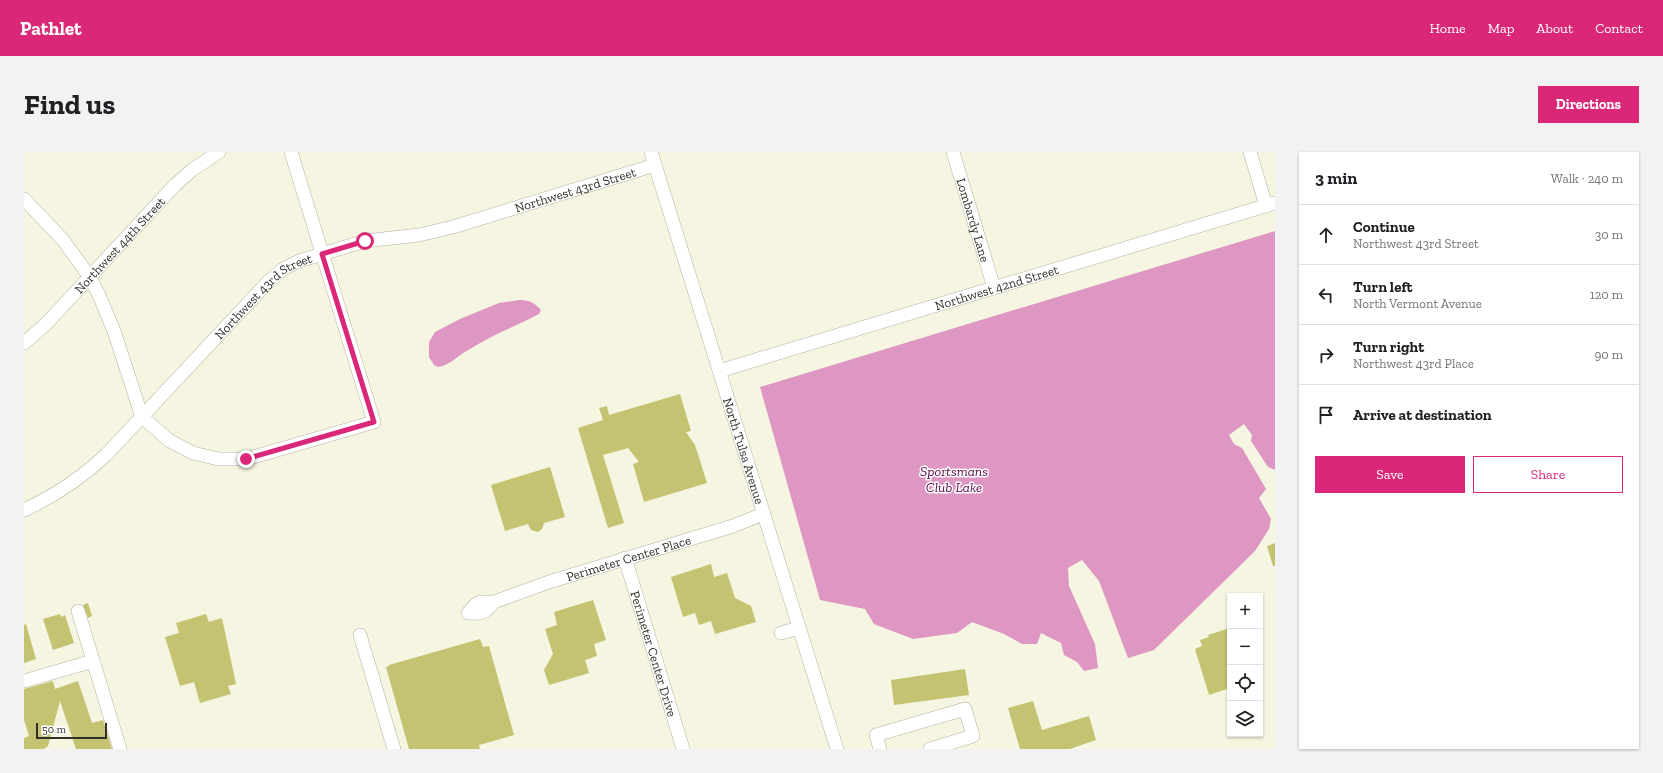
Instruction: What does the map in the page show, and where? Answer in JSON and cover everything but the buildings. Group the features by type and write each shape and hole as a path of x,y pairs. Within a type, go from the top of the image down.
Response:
{"street":[{"name":"Northwest 44th Street","path":"24,343 45,325 175,185 192,170 219,152"},
{"path":"24,199 63,240 89,276 99,295 114,331 142,417 170,441 183,448 206,456 233,460 259,456 374,422 291,152"},
{"name":"Lombardy Lane","path":"952,152 994,288"},
{"path":"1250,152 1271,204"},
{"name":"Northwest 43rd Street","path":"24,510 59,493 76,481 106,455 276,274 290,265 365,241 405,238 453,227 653,158"},
{"name":"North Tulsa Avenue","path":"653,158 837,749"},
{"name":"Northwest 42nd Street","path":"719,371 1271,204"},
{"name":"Perimeter Center Place","path":"494,602 549,582 732,526 763,514"},
{"name":"Perimeter Center Drive","path":"625,558 683,749"},
{"path":"78,611 120,749"},
{"path":"781,633 799,628"},
{"path":"360,635 394,749"},
{"path":"24,681 93,661"},
{"path":"880,749 876,735 965,709 973,736 930,749"}],"water":[{"name":"Sportsmans Club Lake","path":"1275,231 1275,470 1268,467 1251,441 1252,435 1244,424 1229,435 1234,444 1242,448 1266,489 1259,498 1271,519 1269,529 1255,551 1154,650 1128,658 1099,581 1082,560 1068,568 1069,586 1095,644 1098,668 1084,671 1077,662 1064,655 1061,643 1041,633 1037,644 1022,644 1004,634 972,622 957,633 913,639 874,624 865,609 820,600 760,387"},
{"path":"519,300 528,301 536,305 541,310 539,314 487,339 443,366 438,367 434,365 429,357 429,342 435,332 460,319 499,303"}],"route":[{"path":"246,459 374,422 322,254 365,241"}]}
